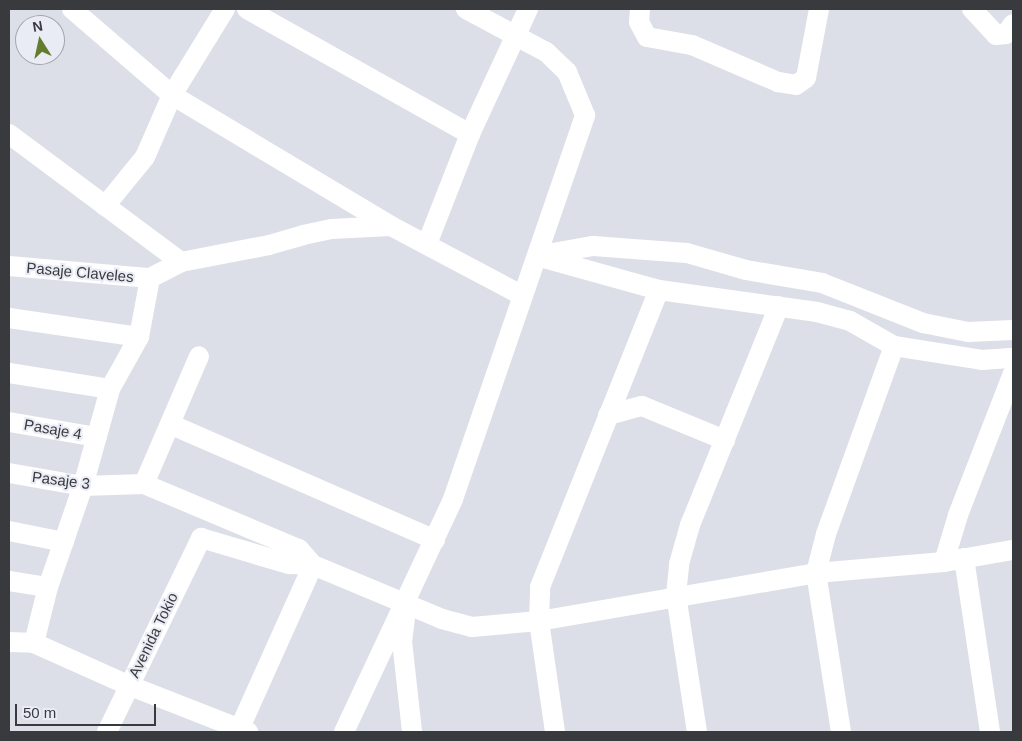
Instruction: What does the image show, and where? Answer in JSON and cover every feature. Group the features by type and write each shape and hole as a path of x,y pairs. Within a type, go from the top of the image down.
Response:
{"street":[{"path":"72,9 172,94 391,226 523,296"},
{"path":"105,206 145,157 172,94 225,9"},
{"path":"247,9 470,134"},
{"path":"344,732 406,604 453,499 585,115 567,72 546,52 516,34 466,9"},
{"path":"427,244 470,134 528,9"},
{"path":"640,9 639,22 647,37 692,46 778,82 796,85 806,78 819,9"},
{"path":"972,9 996,35 1006,34 1013,24"},
{"path":"9,134 181,262"},
{"path":"34,642 48,587 83,486 110,389 139,337 150,278 181,262 244,251 331,229 391,226"},
{"path":"537,256 594,246 687,253 746,270 822,284 923,323 968,332 1013,330"},
{"path":"537,256 659,290 779,306 850,321 894,346 982,360 1013,358"},
{"name":"Pasaje Claveles","path":"9,266 150,278"},
{"path":"555,732 539,621 540,587 659,290"},
{"path":"697,732 676,595 679,564 690,525 779,306"},
{"path":"9,318 139,337"},
{"path":"842,732 816,573 826,534 894,346"},
{"path":"199,356 172,425 144,484 299,549 312,565 406,604 472,627 539,621 676,595 816,573 944,562 1013,550"},
{"path":"9,373 110,389"},
{"path":"944,562 958,516 1013,373"},
{"path":"608,415 642,406 725,440"},
{"name":"Pasaje 4","path":"9,422 97,437"},
{"path":"172,425 435,540"},
{"name":"Pasaje 3","path":"9,473 83,486 144,484"},
{"path":"9,532 64,542"},
{"name":"Avenida Tokio","path":"107,732 128,685 201,538 289,564 312,565"},
{"path":"964,558 990,732"},
{"path":"9,642 34,642 128,685 242,731 312,565"},
{"path":"9,581 48,587"},
{"path":"406,604 402,641 412,732"}]}
